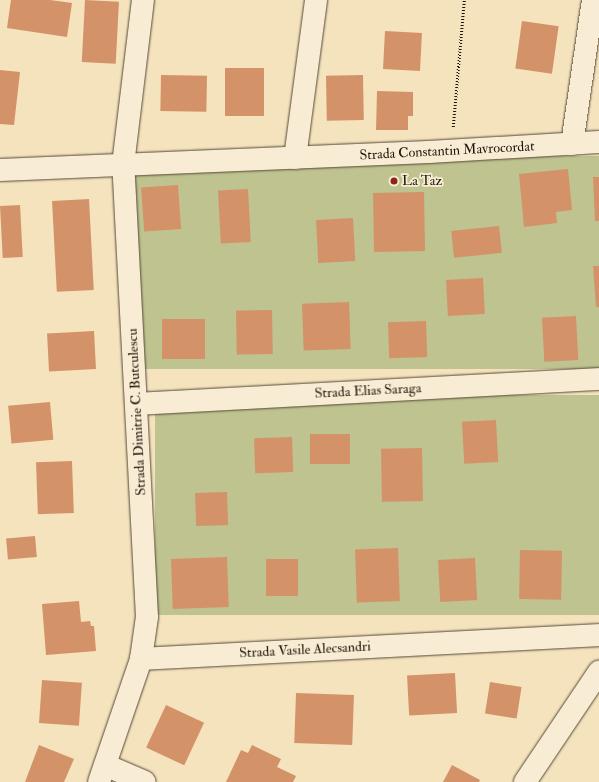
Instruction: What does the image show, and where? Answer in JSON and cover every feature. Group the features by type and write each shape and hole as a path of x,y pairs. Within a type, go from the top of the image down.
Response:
{"street":[{"path":"123,165 143,0"},
{"path":"295,158 316,0"},
{"path":"572,144 593,0"},
{"name":"Strada Constantin Mavrocordat","path":"0,170 450,151 599,142"},
{"name":"Strada Dimitrie C. Butculescu","path":"123,165 137,404 147,617 141,658"},
{"name":"Strada Elias Saraga","path":"137,404 599,379"},
{"name":"Strada Vasile Alecsandri","path":"141,658 599,635"},
{"path":"141,658 102,773 145,782"},
{"path":"525,782 599,672"}],"path":[{"path":"450,151 464,0"}],"green space":[{"path":"133,156 599,156 599,369 133,369"},
{"path":"155,395 599,395 599,615 155,615"}],"building":[{"path":"11,0 50,0 72,3 67,37 7,28"},
{"path":"85,0 119,2 116,64 82,62"},
{"path":"522,21 559,26 552,74 515,69"},
{"path":"385,31 422,33 420,71 383,69"},
{"path":"225,68 264,68 264,116 225,116"},
{"path":"0,70 20,72 14,125 0,124"},
{"path":"161,75 207,76 206,112 160,111"},
{"path":"363,75 364,120 327,121 326,76"},
{"path":"377,91 413,92 413,116 408,116 408,130 376,130"},
{"path":"568,169 572,210 556,212 557,223 524,227 519,174"},
{"path":"593,177 599,177 599,221 595,221"},
{"path":"178,185 181,229 144,231 141,188"},
{"path":"248,189 251,242 221,243 218,191"},
{"path":"424,192 425,251 374,252 373,193"},
{"path":"89,199 94,290 57,292 52,201"},
{"path":"20,205 23,257 3,258 0,206"},
{"path":"353,218 355,261 318,263 316,220"},
{"path":"499,226 502,253 454,258 451,231"},
{"path":"593,266 599,266 599,307 596,307"},
{"path":"483,278 485,314 448,316 446,280"},
{"path":"349,302 351,349 304,351 302,304"},
{"path":"272,310 273,354 237,355 236,311"},
{"path":"576,316 578,360 544,362 542,318"},
{"path":"162,319 205,319 205,359 162,359"},
{"path":"426,321 427,357 389,358 388,322"},
{"path":"94,331 96,369 49,371 47,333"},
{"path":"50,402 53,440 11,444 8,406"},
{"path":"496,420 498,462 464,464 462,422"},
{"path":"310,434 350,434 350,464 310,464"},
{"path":"292,437 293,472 255,473 254,438"},
{"path":"422,448 423,501 382,502 381,449"},
{"path":"72,461 74,513 38,514 36,462"},
{"path":"227,492 228,525 196,526 195,493"},
{"path":"35,536 37,557 8,559 6,539"},
{"path":"398,548 400,601 357,602 355,550"},
{"path":"520,550 562,551 561,600 519,599"},
{"path":"227,557 229,607 173,609 171,559"},
{"path":"475,558 477,600 440,602 438,560"},
{"path":"266,559 298,559 298,596 266,596"},
{"path":"79,601 81,622 90,621 91,626 94,626 96,651 46,655 42,604"},
{"path":"455,673 457,713 409,715 407,676"},
{"path":"42,680 82,683 79,726 39,723"},
{"path":"490,682 522,687 517,719 485,714"},
{"path":"296,693 354,695 352,745 294,743"},
{"path":"166,705 204,723 184,765 146,748"},
{"path":"39,745 74,759 64,782 25,782"},
{"path":"252,745 281,759 277,767 296,776 293,782 226,782 241,750 248,753"},
{"path":"452,765 480,780 479,782 443,782"}],"place":[{"name":"La Taz","path":"394,181"}]}
